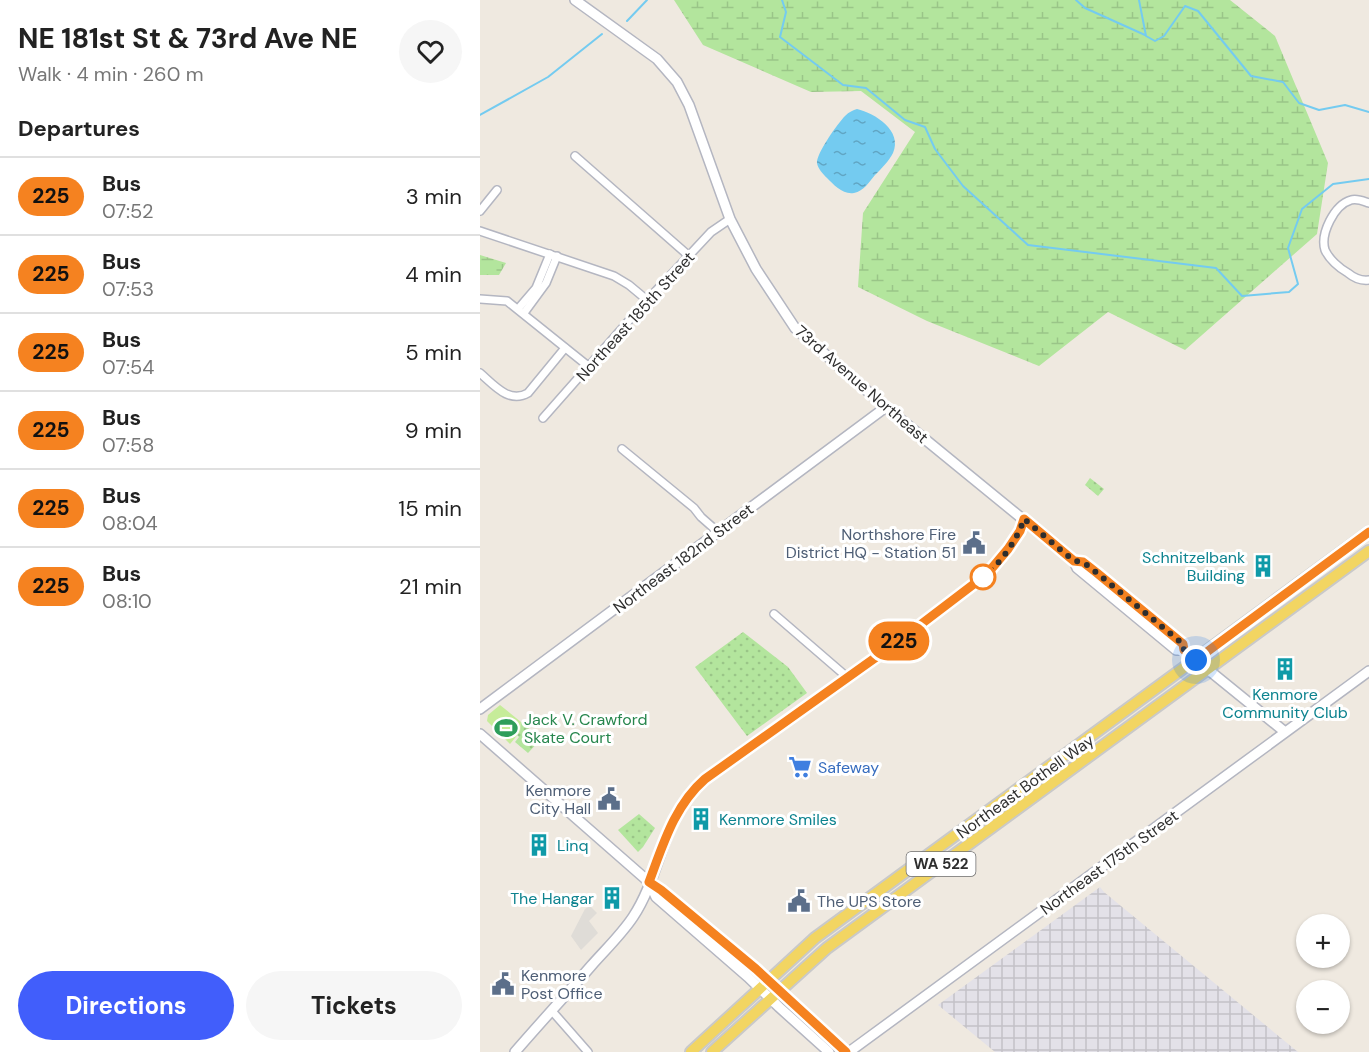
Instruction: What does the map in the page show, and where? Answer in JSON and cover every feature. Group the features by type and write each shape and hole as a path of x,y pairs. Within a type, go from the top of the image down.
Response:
{"main road":[{"name":"Northeast Bothell Way","path":"691,1052 815,938 1369,532"},
{"name":"Northeast Bothell Way","path":"712,1052 845,934 1369,551"}],"street":[{"name":"73rd Avenue Northeast","path":"575,0 657,59 677,82 689,105 730,219 756,269 795,328 886,407 1074,561 1083,562 1183,644 1184,650 1285,732"},
{"path":"575,156 689,256"},
{"path":"480,211 497,190"},
{"path":"1369,202 1352,200 1343,204 1327,227 1323,242 1326,253 1345,271 1356,278 1369,280"},
{"name":"Northeast 185th Street","path":"543,418 647,300 711,232 730,219"},
{"path":"480,231 614,276 647,300"},
{"path":"521,311 546,283 553,255"},
{"path":"480,299 507,300 588,366"},
{"path":"480,373 508,396 518,397 528,393 566,348"},
{"name":"Northeast 182nd Street","path":"480,709 886,407"},
{"path":"622,449 694,508 718,532"},
{"path":"515,1052 622,931 643,899 676,813 691,792 705,779 903,638 987,574 1008,549 1020,531 1024,519"},
{"path":"774,614 847,677"},
{"name":"Northeast 175th Street","path":"848,1052 1369,671"},
{"path":"480,734 649,882 699,921 829,1052"},
{"path":"774,995 848,1052"},
{"path":"552,1011 588,1052"}],"shaded area":[{"path":"1100,887 1298,1052 995,1052 938,1005"},
{"path":"590,906 597,913 589,921 598,933 581,950 571,936 585,909"}],"green space":[{"path":"674,0 1230,0 1275,36 1328,163 1317,234 1185,350 1108,312 1039,366 927,321 858,287 863,213 915,132 861,91 811,92 703,45"},
{"path":"480,255 506,263 499,275 480,275"},
{"path":"1090,478 1104,489 1098,496 1085,485"},
{"path":"743,632 788,667 807,693 747,736 695,667"},
{"name":"Jack V. Crawford Skate Court","path":"500,705 521,722 520,732 510,744 487,721 488,715"},
{"path":"521,722 541,739 528,753 515,742 519,737 517,735 520,732"},
{"path":"639,814 655,828 638,852 618,830"}],"water":[{"path":"857,109 872,114 886,124 894,137 895,145 889,159 866,186 858,192 850,193 842,191 833,184 817,163 824,146 838,125 846,115"}],"waterway":[{"path":"627,21 647,0"},
{"path":"782,0 786,12 780,37 843,85 866,88 905,120 925,127 935,149 963,186 1028,245 1216,268 1242,296 1289,292 1298,284 1288,248 1302,209 1333,184 1369,179"},
{"path":"1076,0 1085,8 1145,35"},
{"path":"1139,0 1146,36 1155,41 1164,36 1185,6 1198,11 1251,76 1283,82 1299,103 1319,110 1345,105 1369,112"},
{"path":"480,115 548,77 602,34"}],"bus line":[{"name":"225","path":"846,1052 756,969 649,882 676,813 691,792 705,779 903,638 987,574 1008,549 1020,531 1024,519 1074,561 1083,562 1097,573 1183,644 1184,650 1196,660 1369,532"}],"place":[{"name":"Northshore Fire District HQ - Station 51","path":"974,543"},
{"name":"Schnitzelbank Building","path":"1263,566"},
{"name":"Kenmore Community Club","path":"1285,669"},
{"name":"Jack V. Crawford Skate Court","path":"506,728"},
{"name":"Safeway","path":"800,767"},
{"name":"Kenmore City Hall","path":"609,799"},
{"name":"Kenmore Smiles","path":"701,819"},
{"name":"Linq","path":"539,845"},
{"name":"The Hangar","path":"612,898"},
{"name":"The UPS Store","path":"799,901"},
{"name":"Kenmore Post Office","path":"503,984"}],"route":[{"path":"983,577 1008,549 1020,531 1024,519 1074,561 1083,562 1097,573 1183,644 1184,650 1196,660"}]}
